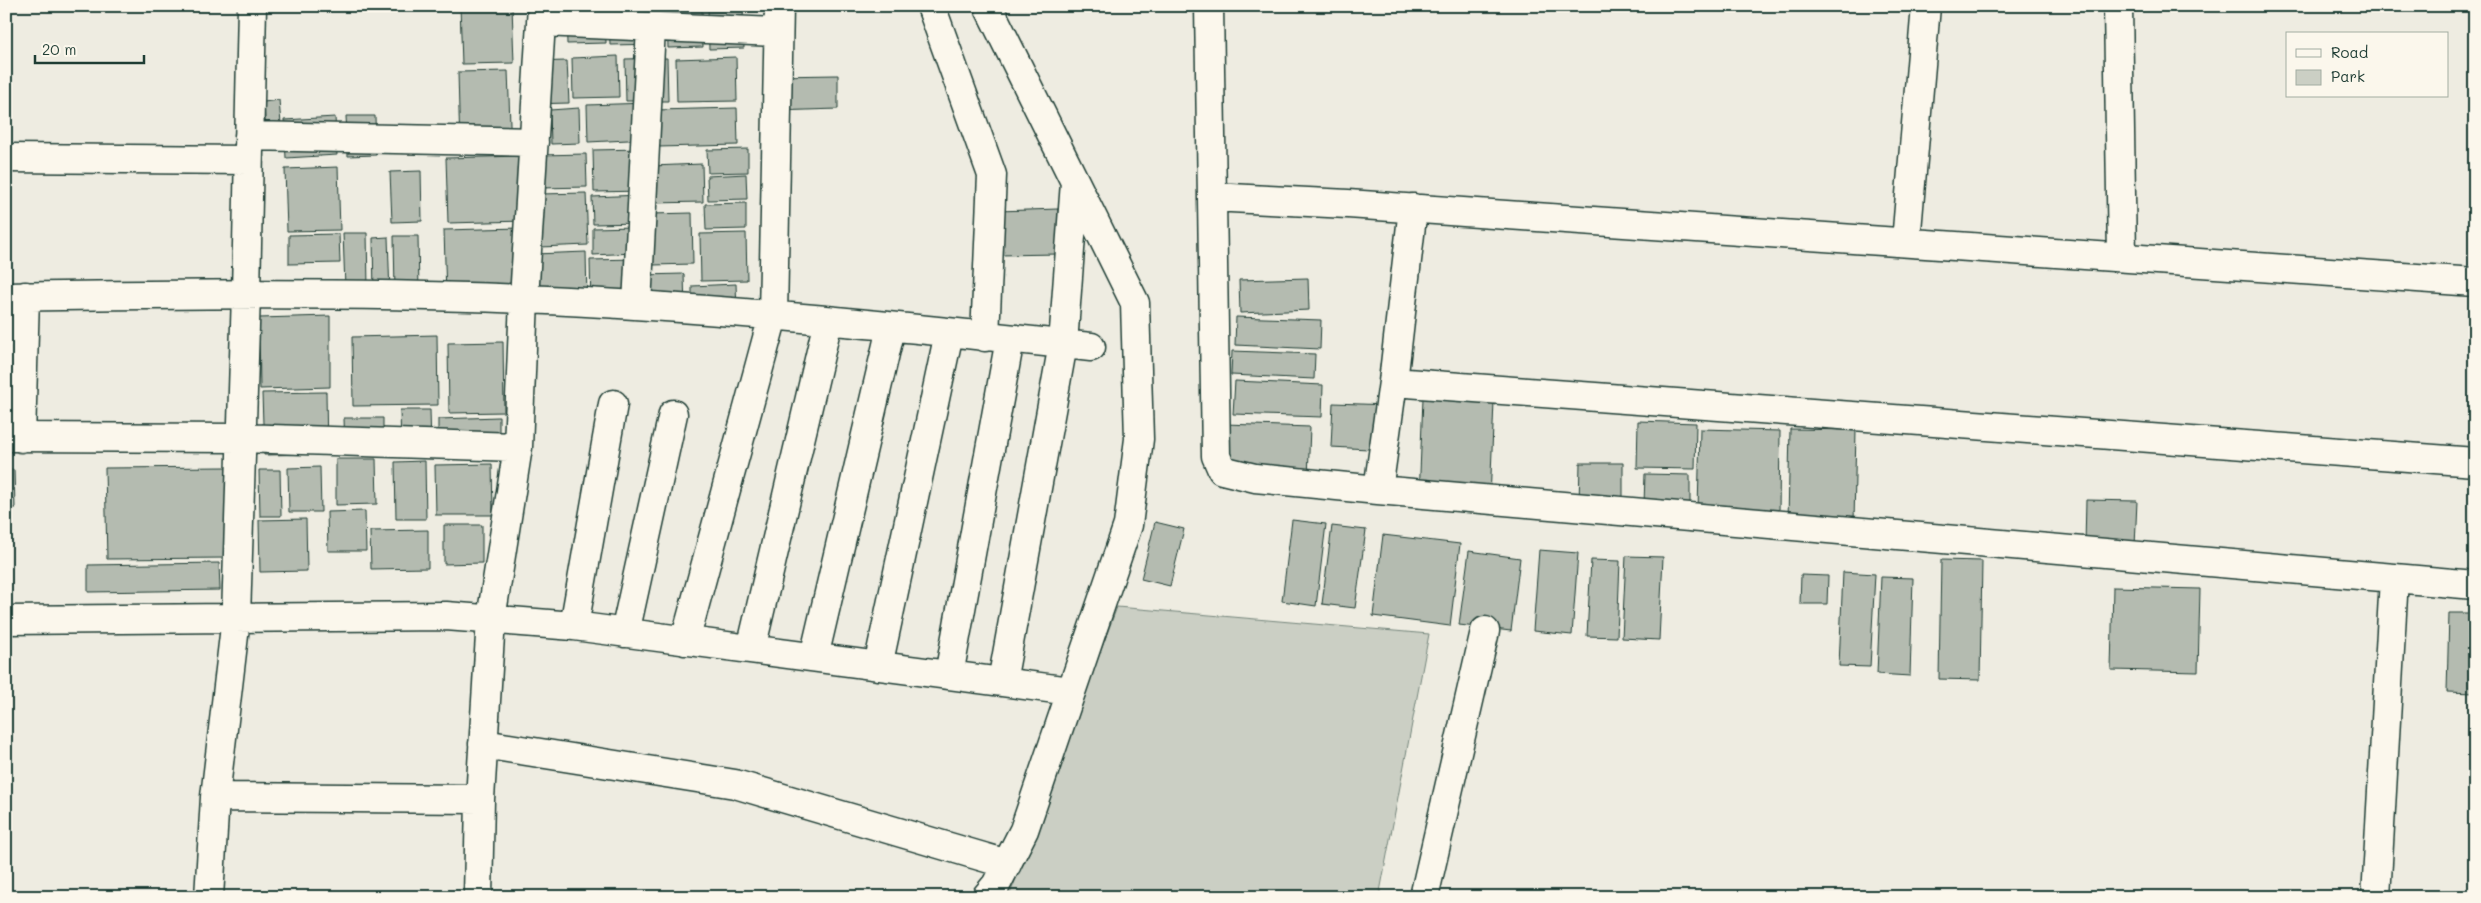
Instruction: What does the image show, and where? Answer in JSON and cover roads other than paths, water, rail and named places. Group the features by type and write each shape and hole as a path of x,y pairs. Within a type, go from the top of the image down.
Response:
{"street":[{"path":"210,897 215,797 236,618 246,293 252,6"},
{"path":"931,6 992,175 997,338 949,675"},
{"path":"986,897 996,885 1024,830 1128,526 1139,439 1135,302 988,6"},
{"path":"1209,6 1216,456 1222,470 1255,478 1378,490 2475,585"},
{"path":"1906,242 1926,6"},
{"path":"2118,6 2122,257"},
{"path":"478,897 480,799 491,619 518,446 524,299 542,14 651,27 779,19 774,316 686,641"},
{"path":"637,305 651,27"},
{"path":"6,158 248,148 534,142"},
{"path":"1002,682 1063,344 1075,181"},
{"path":"1212,198 1413,208 2475,282"},
{"path":"1378,490 1393,382 1413,208"},
{"path":"518,446 241,438 14,438 16,297 246,293 524,299 637,305 774,316 1091,348"},
{"path":"751,649 828,321"},
{"path":"814,657 891,328"},
{"path":"878,666 949,333"},
{"path":"1393,382 2475,462"},
{"path":"574,626 613,404"},
{"path":"625,633 673,414"},
{"path":"2376,897 2394,578"},
{"path":"6,620 446,616 491,619 574,626 1071,691"},
{"path":"1424,897 1485,631"},
{"path":"483,744 735,784 1007,864"},
{"path":"215,797 480,799"}]}
